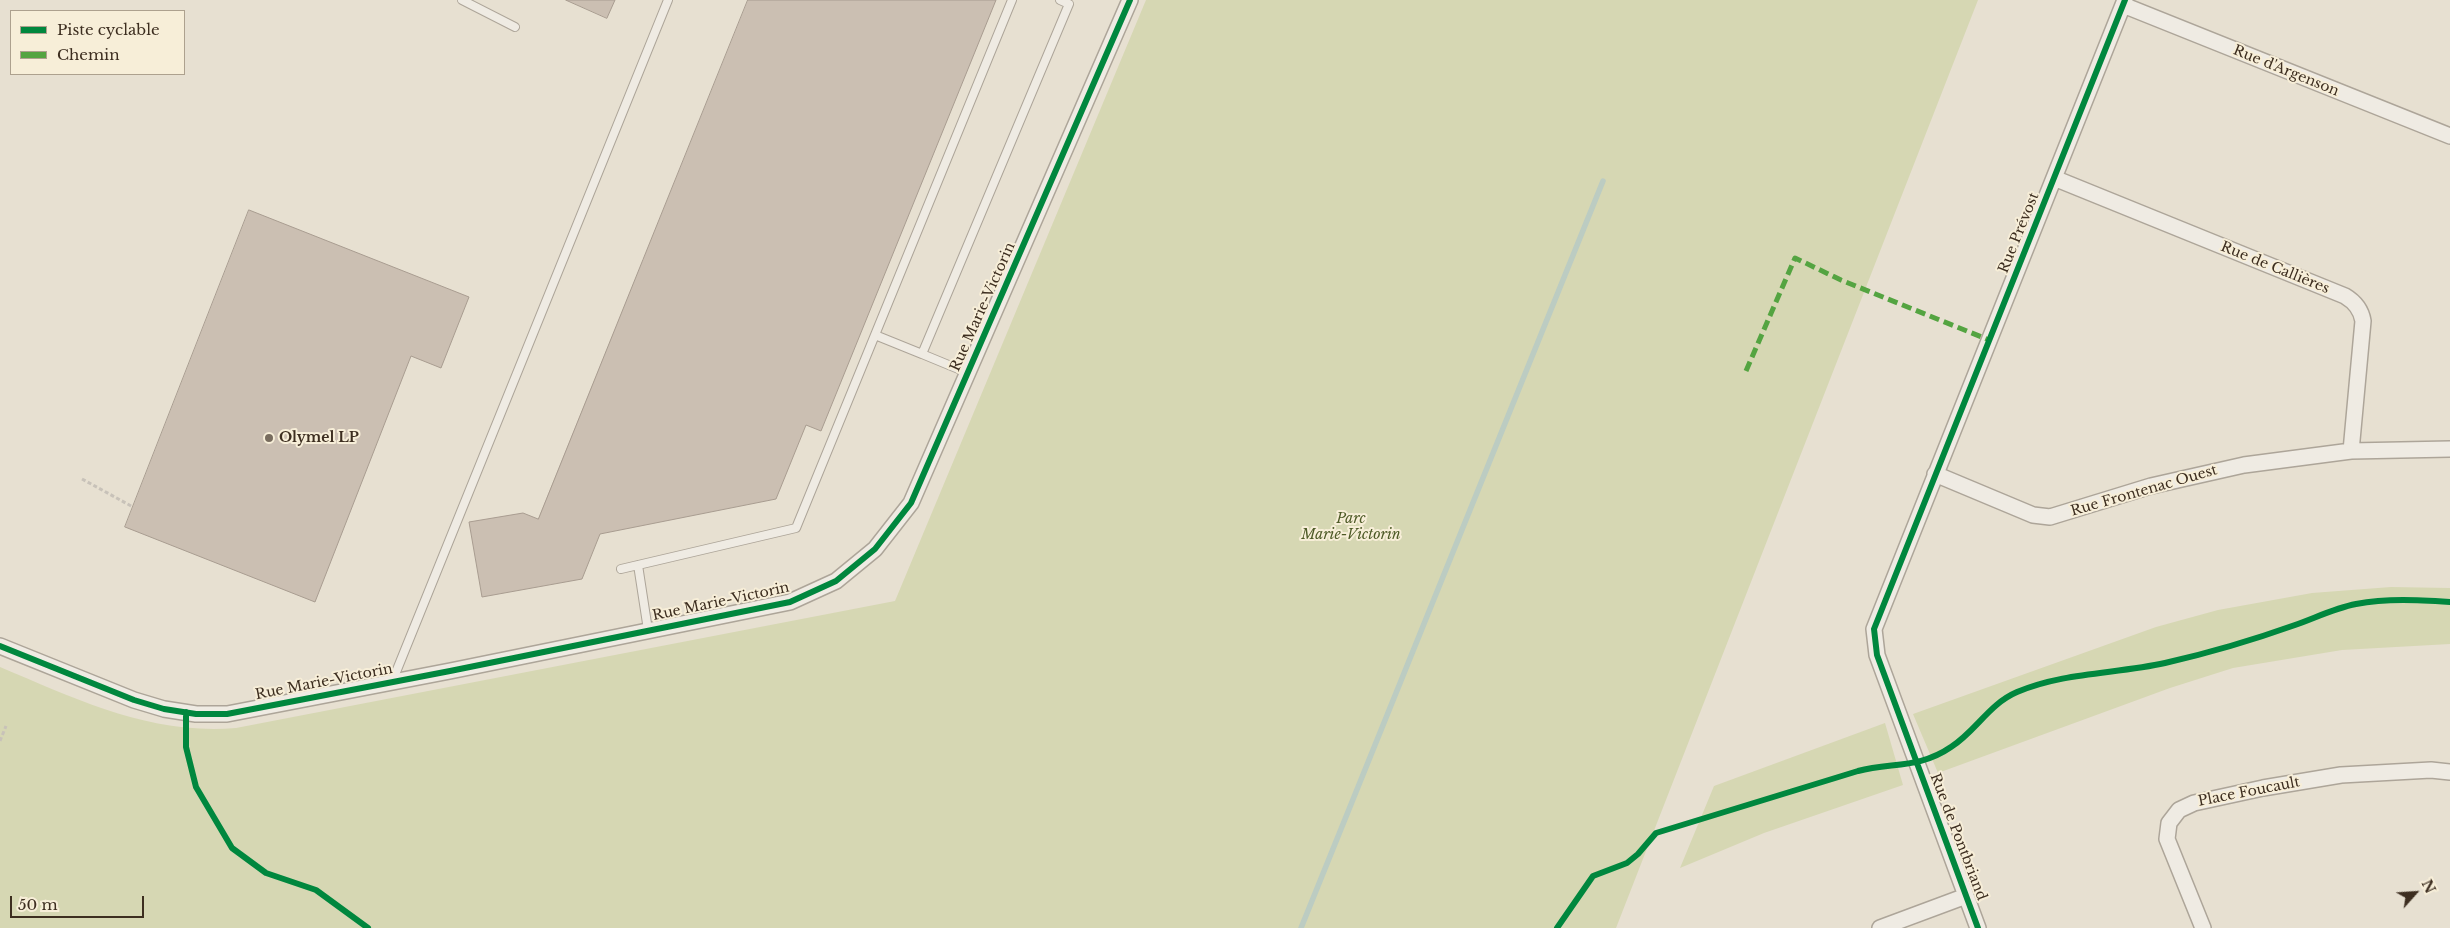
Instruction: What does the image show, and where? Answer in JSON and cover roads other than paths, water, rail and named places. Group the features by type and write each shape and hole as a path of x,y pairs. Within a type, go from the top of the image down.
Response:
{"street":[{"name":"Rue Marie-Victorin","path":"0,646 134,700 164,709 196,714 227,714 790,602 836,581 875,550 911,503 1130,0"},
{"name":"Rue d'Argenson","path":"2124,3 2450,136"},
{"name":"Rue Prévost","path":"1935,474 2124,3"},
{"name":"Rue de Callières","path":"2054,178 2336,292 2354,302 2360,311 2363,321 2351,451"},
{"name":"Rue Frontenac Ouest","path":"1935,474 2033,515 2050,517 2194,475 2282,459 2351,451 2450,449"},
{"name":"Rue de Pontbriand","path":"1935,474 1877,617 1874,642 1978,928"},
{"name":"Place Foucault","path":"2203,928 2167,839 2169,823 2179,810 2194,803 2263,788 2341,775 2430,770 2450,772"},
{"path":"1880,928 1966,896"}],"lane":[{"path":"462,0 515,27"},
{"path":"391,682 668,0"},
{"path":"621,569 796,528 1012,0"},
{"path":"922,354 1069,4 1060,0"},
{"path":"875,335 968,373"},
{"path":"638,565 648,630"}],"waterway":[{"path":"1301,928 1603,181"}],"place":[{"name":"Olymel LP","path":"269,438"}],"park label":[{"name":"Parc Marie-Victorin","path":"1351,528"}]}
